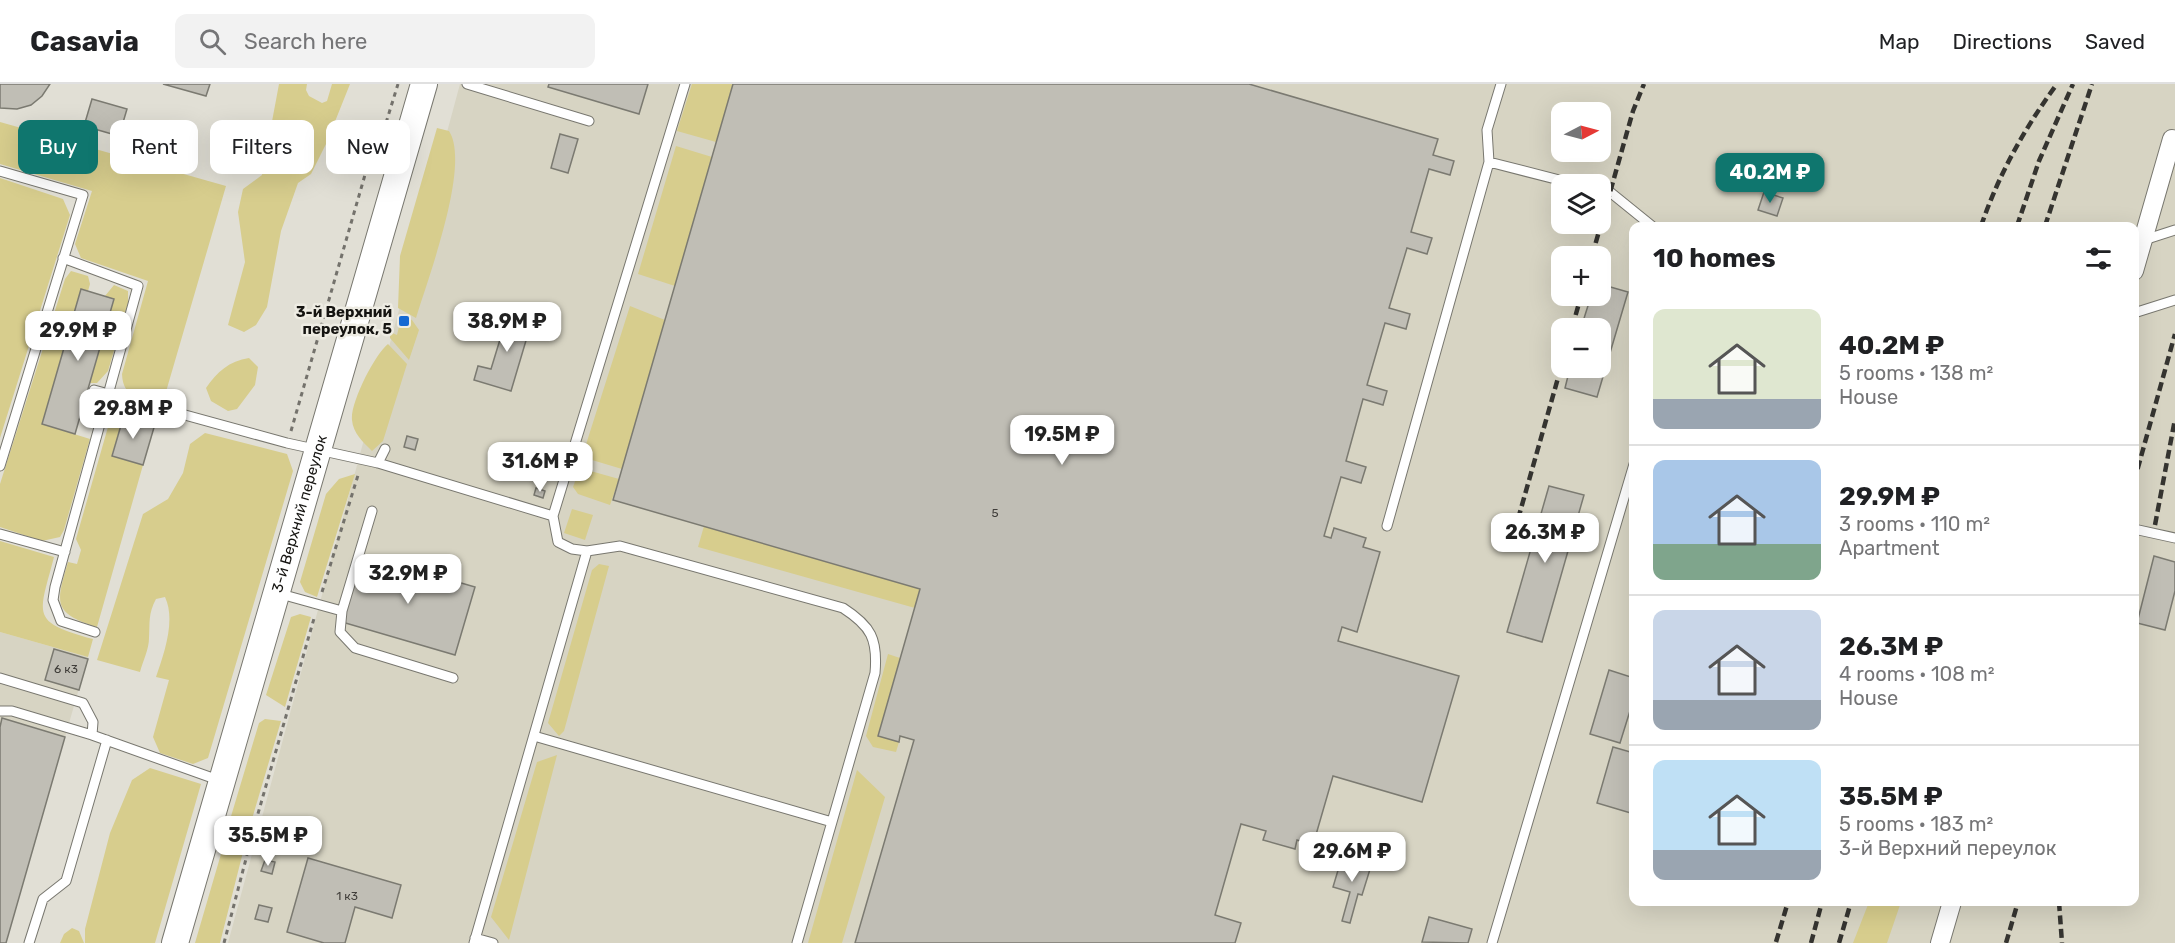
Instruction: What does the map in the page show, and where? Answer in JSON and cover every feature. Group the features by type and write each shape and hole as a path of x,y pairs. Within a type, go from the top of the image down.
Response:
{"street":[{"name":"3-й Верхний переулок","path":"175,943 424,84"},
{"path":"2139,256 2172,139"},
{"path":"1940,943 1951,906"}],"lane":[{"path":"466,84 589,121"},
{"path":"686,84 553,516 558,542 572,549 587,551 620,546 843,608 858,618 871,633 877,653 875,673 797,943"},
{"path":"1387,526 1489,162 1487,130 1501,84"},
{"path":"1489,162 1551,178"},
{"path":"0,171 83,195 0,466"},
{"path":"1611,193 1647,222"},
{"path":"2144,240 2165,231 2175,230"},
{"path":"63,258 138,286 55,587 55,611 60,621 95,632"},
{"path":"2139,311 2175,300"},
{"path":"94,390 287,443 378,463 553,516"},
{"path":"378,463 385,449"},
{"path":"1492,943 1629,481"},
{"path":"372,511 342,611 340,632 355,648 453,678"},
{"path":"2139,530 2175,538"},
{"path":"0,534 65,552"},
{"path":"493,943 474,941 587,551"},
{"path":"275,592 342,611"},
{"path":"0,678 84,704 93,723 92,735"},
{"path":"0,711 12,711 92,735 221,781"},
{"path":"534,736 832,822"},
{"path":"29,943 43,899 66,881 107,740"},
{"path":"207,832 262,847"}],"path":[{"path":"287,443 369,161 377,152 398,84"},
{"path":"224,943 318,605 362,460"}],"shaded area":[{"path":"279,84 307,84 306,90 309,96 322,103 327,101 332,84 350,84 336,120 326,120 326,144 314,168 314,120 272,120"},
{"path":"460,84 2175,84 2175,943 228,943"},
{"path":"692,84 733,84 716,142 677,131"},
{"path":"0,122 18,127 18,169 0,164"},
{"path":"437,128 449,131 454,147 455,169 438,250 416,318 398,308 400,256"},
{"path":"676,146 712,157 675,286 638,274"},
{"path":"98,150 110,153 110,174 184,174 226,186 163,402 141,398 130,393 123,382 122,374 148,281 81,258 75,244 92,191 34,174 98,174"},
{"path":"311,174 298,183 281,231 267,307 256,325 244,332 228,325 245,262 238,212 243,189 262,175"},
{"path":"0,178 63,199 70,215 0,438"},
{"path":"71,271 88,276 90,284 88,291 81,289 42,424 90,439 64,530 60,537 42,541 0,527 0,484 65,279"},
{"path":"114,285 128,291 128,303 108,371 97,383 89,383 114,299 105,296"},
{"path":"630,306 665,320 622,469 582,457"},
{"path":"402,315 412,320 419,330 409,360 390,338 390,332 397,335"},
{"path":"388,344 407,364 383,441 372,451 354,429 352,412 364,379"},
{"path":"249,358 258,367 255,385 237,409 228,411 211,401 206,388 215,377 224,368"},
{"path":"115,414 124,415 112,455 143,465 97,627 72,617 61,605 60,597 68,562 77,564 81,550 76,539 110,420"},
{"path":"205,433 287,454 293,471 208,758 193,764 160,753 153,737 169,680 156,677 169,626 165,597 156,599 152,609 148,646 140,672 97,660 143,514 168,499 183,473 190,444"},
{"path":"580,468 619,479 610,505 578,494 573,487"},
{"path":"355,474 317,597 305,592 300,582 326,494 339,479"},
{"path":"572,509 593,515 585,540 564,533"},
{"path":"704,526 920,589 915,608 698,547"},
{"path":"0,541 54,557 45,592 44,613 49,621 58,627 93,639 88,657 0,632"},
{"path":"599,564 609,566 564,731 559,736 548,723 592,570"},
{"path":"300,614 311,617 285,707 266,695 291,617"},
{"path":"0,632 88,657 6,943 0,943"},
{"path":"888,654 900,658 899,742 896,752 873,747 866,736"},
{"path":"265,719 281,721 247,836 236,831 229,823 259,723"},
{"path":"557,755 509,940 491,917 537,762"},
{"path":"150,768 201,784 155,943 85,943 85,929 110,833 132,780"},
{"path":"857,770 885,797 842,943 808,943"},
{"path":"232,849 243,852 220,943 195,943 221,854"},
{"path":"1867,906 1900,906 1887,943 1853,943"},
{"path":"72,928 79,931 84,943 60,943 64,934"}],"building":[{"path":"0,84 50,84 42,96 31,105 17,109 0,108"},
{"path":"163,84 210,84 206,96"},
{"path":"549,84 648,84 639,114 548,87"},
{"path":"733,84 1249,84 1438,139 1433,155 1454,161 1450,175 1429,169 1411,232 1432,238 1427,254 1407,248 1389,308 1410,314 1406,329 1385,323 1367,385 1387,391 1383,405 1363,399 1346,461 1366,467 1361,483 1341,477 1324,536 1331,538 1334,528 1366,538 1363,547 1380,552 1357,632 1342,627 1338,641 1459,676 1422,802 1333,776 1313,845 1297,840 1295,849 1263,840 1266,831 1241,824 1215,915 1241,923 1235,943 855,943 914,740 900,736 899,742 878,736 920,589 613,500"},
{"path":"92,99 127,109 124,120 110,120 110,133 98,130 98,120 86,120"},
{"path":"560,134 578,139 568,173 551,168"},
{"path":"1764,192 1783,198 1777,216 1758,210"},
{"path":"1611,287 1628,292 1611,350 1611,318 1584,318 1588,306 1611,306"},
{"path":"81,289 114,299 75,434 42,424"},
{"path":"509,310 533,317 511,391 474,380 478,366 491,369"},
{"path":"1568,378 1603,378 1597,397 1565,388"},
{"path":"124,415 155,424 143,465 112,456"},
{"path":"407,436 418,439 415,450 404,447"},
{"path":"1549,486 1584,495 1542,642 1507,632"},
{"path":"536,488 545,491 543,498 534,495"},
{"path":"362,554 475,587 455,655 342,622"},
{"path":"2154,556 2175,562 2175,591 2165,630 2139,624 2139,615"},
{"path":"54,649 88,659 79,690 45,680"},
{"path":"1609,670 1629,676 1629,714 1620,743 1590,734"},
{"path":"2,718 65,737 6,943 0,943 0,727"},
{"path":"1613,747 1629,752 1629,813 1597,803"},
{"path":"1342,857 1371,866 1362,895 1358,894 1350,923 1342,921 1350,892 1333,887"},
{"path":"308,858 401,885 392,918 355,907 345,943 324,943 287,932"},
{"path":"265,860 275,862 272,874 261,871"},
{"path":"259,905 272,908 268,922 255,919"},
{"path":"1429,917 1472,929 1468,943 1422,942"}],"railway":[{"path":"1595,246 1633,111 1644,84"},
{"path":"1983,222 2013,152 2057,84"},
{"path":"2018,222 2039,161 2073,84"},
{"path":"2046,222 2092,84"},
{"path":"1575,318 1578,306"},
{"path":"2139,464 2175,334"},
{"path":"1518,519 1558,378"},
{"path":"2155,525 2175,419"},
{"path":"1776,942 1787,906"},
{"path":"1811,943 1821,906"},
{"path":"1839,943 1850,906"},
{"path":"2006,943 2017,906"},
{"path":"2059,906 2062,943"}],"place":[{"name":"3-й Верхний переулок, 5","path":"404,321"}]}
